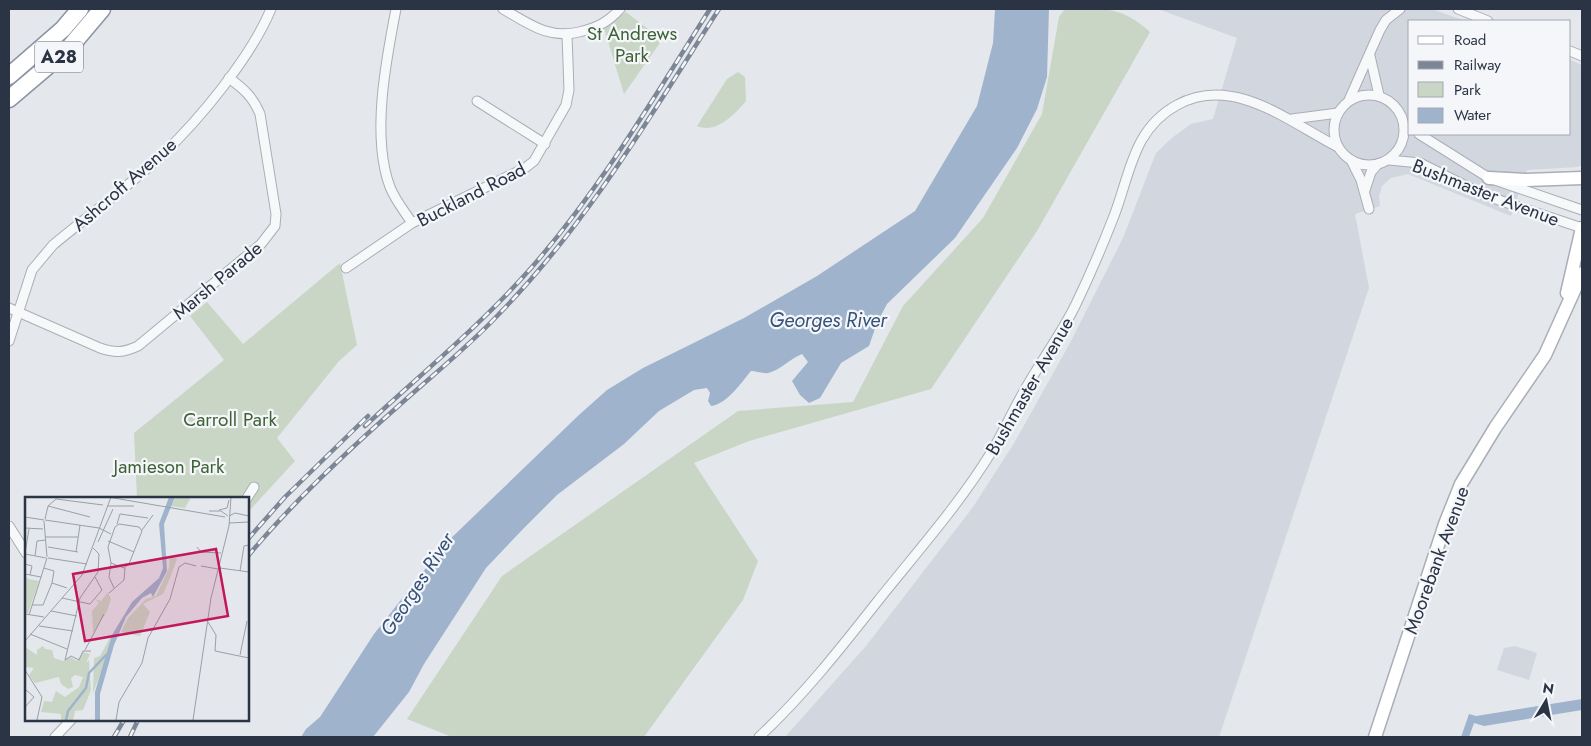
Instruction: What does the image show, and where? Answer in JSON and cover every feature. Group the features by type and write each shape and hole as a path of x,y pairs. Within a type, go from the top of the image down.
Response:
{"highway":[{"name":"A28","path":"9,76 62,29 80,9"},
{"name":"A28","path":"9,99 69,48 102,9"}],"main road":[{"path":"1489,178 1526,180 1582,178"},
{"name":"Moorebank Avenue","path":"1562,314 1582,228"},
{"name":"Moorebank Avenue","path":"1375,737 1445,524 1461,484 1495,428 1545,355 1582,273"}],"street":[{"name":"Ashcroft Avenue","path":"9,341 32,270 40,259 53,245 161,156 229,78 253,43 272,9"},
{"path":"396,9 381,102 383,154 391,189 412,223"},
{"path":"503,9 549,34 567,35 604,24 620,9"},
{"path":"1369,209 1351,160 1338,147 1334,136 1334,124 1338,112 1349,100 1386,20 1400,9"},
{"path":"1458,9 1486,20"},
{"name":"Buckland Road","path":"346,268 412,223 534,162 566,105 569,90 567,35"},
{"path":"1370,56 1379,95"},
{"name":"Marsh Parade","path":"9,308 100,348 114,352 125,352 138,346 261,244 275,226 276,214 260,114 254,100 247,91 229,78"},
{"path":"1349,100 1367,94 1379,95 1390,100 1398,108 1406,122 1403,142 1397,152 1388,160 1378,164 1366,165 1351,160"},
{"name":"Bushmaster Avenue","path":"759,737 818,676 960,498 992,451 1023,391 1077,302 1113,220 1138,144 1148,129 1175,106 1194,97 1207,95 1240,98 1292,119 1311,134 1338,147"},
{"path":"477,101 545,144"},
{"path":"1292,119 1338,112"},
{"name":"Bushmaster Avenue","path":"1421,135 1489,178 1582,210"},
{"name":"Bushmaster Avenue","path":"1388,160 1420,163 1484,195 1582,228"},
{"path":"1364,192 1371,172 1378,164"},
{"path":"248,497 254,487"},
{"path":"9,526 25,551"},
{"path":"55,737 70,721"}],"shaded area":[{"path":"1158,9 1432,9 1462,20 1408,20 1408,135 1571,135 1571,60 1582,65 1582,165 1578,167 1527,170 1511,216 1408,174 1391,178 1382,186 1379,196 1380,206 1355,214 1369,288 1219,737 785,737 866,646 973,507 1013,445 1070,343 1123,238 1156,153 1191,124 1213,119 1237,38"},
{"path":"1515,646 1537,653 1529,680 1497,670 1504,648"}],"green space":[{"path":"1065,9 1110,10 1129,17 1150,32 1037,231 931,389 749,441 694,463 758,561 743,600 644,737 452,737 407,719 502,576 738,411 853,402 903,306 983,218 1042,114 1059,17"},
{"name":"St Andrews Park","path":"626,12 662,40 624,94 604,28"},
{"path":"738,72 745,77 746,101 724,122 711,127 697,126 727,79"},
{"name":"Carroll Park","path":"340,263 357,345 339,361 277,438 295,461 249,511 249,497 137,497 134,433 224,360 190,316 207,302 243,344"}],"water":[{"name":"Georges River","path":"995,9 1049,9 1047,77 1037,109 1017,148 955,238 887,304 877,323 869,346 841,363 820,398 809,403 800,395 792,381 808,362 802,354 773,372 751,371 728,397 717,404 711,406 708,401 710,393 707,388 694,390 659,411 624,444 557,495 486,568 424,664 409,692 373,737 301,737 306,729 320,717 374,634 445,544 607,390 643,368 744,318 817,276 915,211 977,106 993,43"},
{"path":"1582,699 1582,710 1484,726 1474,723 1469,737 1461,737 1469,714 1476,716"}],"railway":[{"path":"365,426 492,309 532,267 557,237 604,174 710,9"},
{"path":"249,555 318,480 473,340 498,315 561,244 643,128 719,9"},
{"path":"249,538 285,497 368,416"},
{"path":"114,737 123,721"},
{"path":"130,737 138,721"}],"park label":[{"name":"Jamieson Park","path":"169,466"}]}
